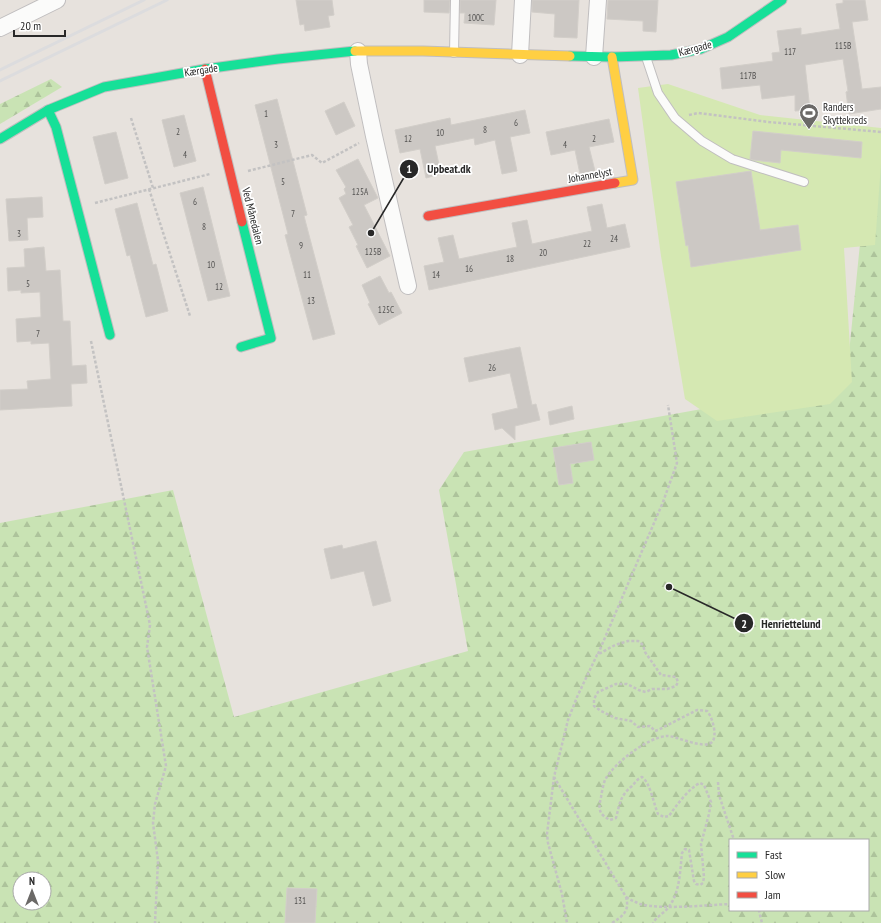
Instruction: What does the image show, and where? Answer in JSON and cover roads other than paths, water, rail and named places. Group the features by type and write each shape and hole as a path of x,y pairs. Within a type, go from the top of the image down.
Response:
{"street":[{"path":"0,28 57,0"},
{"path":"520,55 523,0"},
{"path":"594,57 598,0"},
{"name":"Kærgade","path":"0,139 48,110 104,88 205,69 278,58 358,51 423,51 612,57 671,54 701,49 728,37 782,0"},
{"path":"358,51 359,64 374,136 408,286"},
{"name":"Johannelyst","path":"428,216 633,180 612,57"},
{"name":"Ved Månedalen","path":"205,69 229,172 271,338 241,347"},
{"path":"48,110 56,127 110,335"}],"lane":[{"path":"454,53 455,0"},
{"path":"646,56 658,93 675,118 702,141 732,158 804,182"}],"railway":[{"path":"0,70 144,0"},
{"path":"0,81 167,0"}],"place":[{"name":"Randers Skyttekreds","path":"809,130"},
{"name":"Upbeat.dk","path":"371,233"},
{"name":"Henriettelund","path":"669,587"}]}
